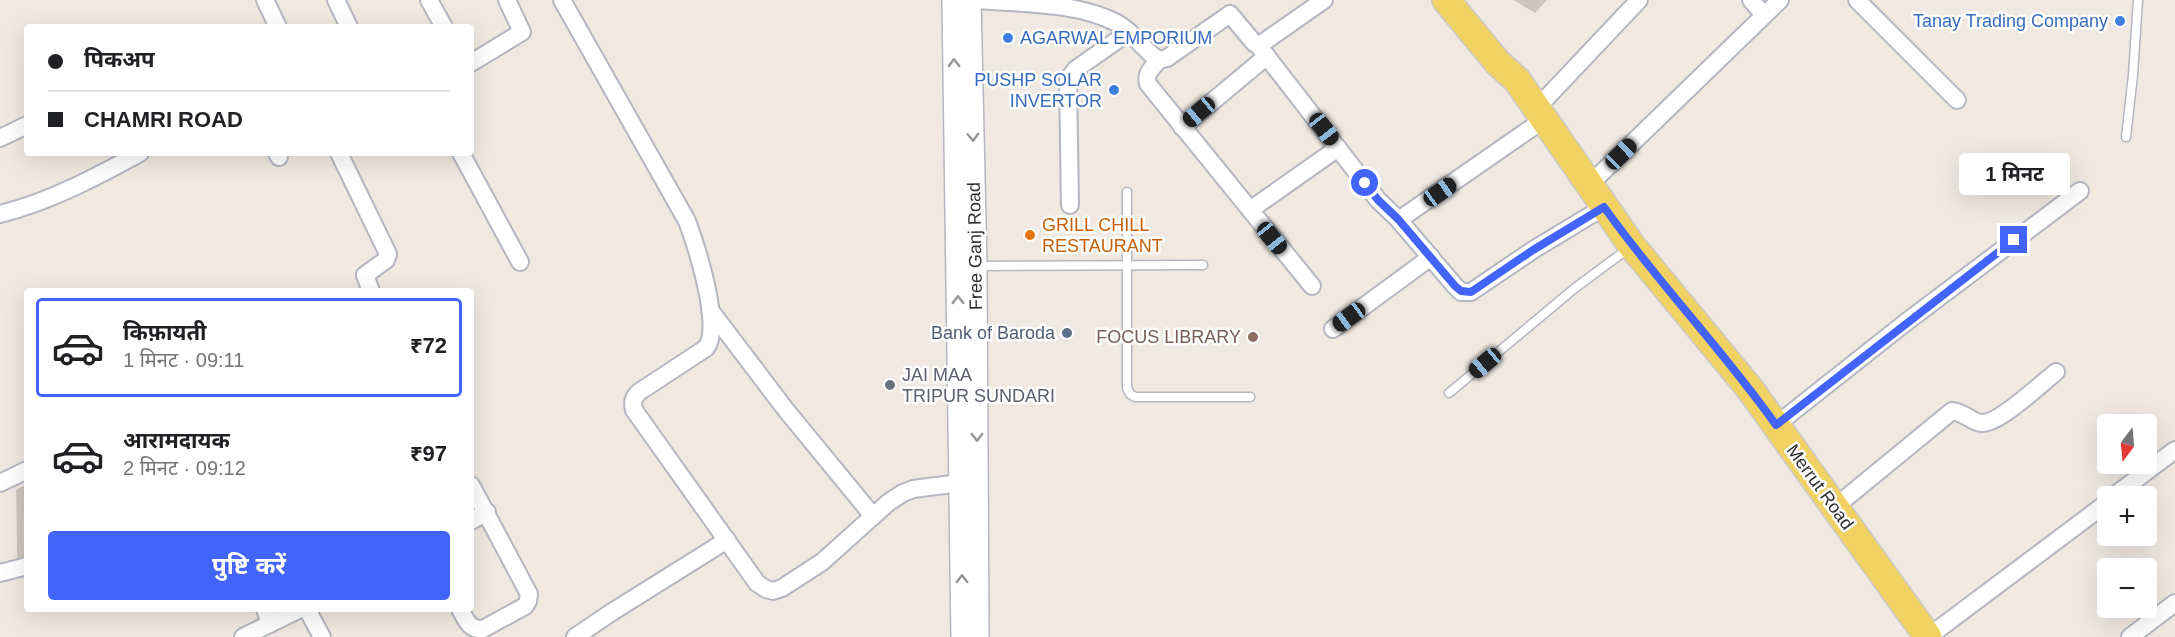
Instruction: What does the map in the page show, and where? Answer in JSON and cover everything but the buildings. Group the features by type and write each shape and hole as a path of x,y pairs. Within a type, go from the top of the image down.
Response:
{"main road":[{"name":"Merrut Road","path":"1446,0 1498,63 1517,80"},
{"name":"Merrut Road","path":"1469,0 1502,42 1517,80 1540,115 1632,246 1750,389 1928,637"}],"street":[{"path":"264,0 276,24"},
{"path":"336,0 348,24"},
{"path":"429,0 442,24"},
{"path":"474,62 522,33 507,0"},
{"path":"562,0 687,222 702,266 711,340 706,348 639,392 632,403 634,410 757,583 766,590 773,591 782,588 822,562 889,501 903,493 913,489 960,483"},
{"path":"953,0 963,637"},
{"name":"Free Ganj Road","path":"970,0 976,266 978,637"},
{"path":"979,0 1073,8 1102,17 1117,23 1129,32 1159,60"},
{"path":"1182,127 1262,50 1324,0"},
{"path":"1398,219 1540,115 1639,0"},
{"path":"1751,0 1764,15"},
{"path":"1589,185 1780,0"},
{"path":"1857,0 1957,100"},
{"path":"1312,286 1182,127 1148,84 1146,78 1159,60 1167,58 1230,14 1262,50 1378,200 1398,219 1461,291 1471,292 1533,250 1604,207"},
{"path":"1070,204 1068,80 1076,69 1129,32"},
{"path":"0,138 24,126"},
{"path":"1250,210 1338,148"},
{"path":"0,214 95,178 135,156"},
{"path":"340,156 388,254 386,260 367,271 365,275 370,288"},
{"path":"463,156 520,262"},
{"path":"1776,425 2080,191"},
{"path":"1333,329 1431,257"},
{"path":"709,309 786,410 873,516"},
{"path":"1835,507 1952,411 1963,412 1975,421 1983,423 1992,421 2012,408 2056,372"},
{"path":"2127,486 2175,450"},
{"path":"0,483 24,471"},
{"path":"462,612 469,625 477,630 483,629 525,606 529,594 474,490"},
{"path":"1928,637 2097,510"},
{"path":"474,519 486,512"},
{"path":"576,637 726,540"},
{"path":"0,573 24,567"},
{"path":"2130,637 2175,603"},
{"path":"243,637 268,616 286,612"},
{"path":"310,612 322,637"}],"lane":[{"path":"2126,137 2138,0"},
{"path":"1127,192 1127,388 1130,394 1135,397 1251,397"},
{"path":"1449,393 1575,288 1632,246"},
{"path":"976,266 1203,265"}],"place":[{"name":"Tanay Trading Company","path":"2120,21"},
{"name":"AGARWAL EMPORIUM","path":"1008,38"},
{"name":"PUSHP SOLAR INVERTOR","path":"1114,90"},
{"name":"GRILL CHILL RESTAURANT","path":"1030,235"},
{"name":"Bank of Baroda","path":"1067,333"},
{"name":"FOCUS LIBRARY","path":"1253,337"},
{"name":"JAI MAA TRIPUR SUNDARI","path":"890,385"}],"route":[{"path":"1365,183 1455,286 1466,293 1604,207 1632,246 1750,389 1776,425 2014,240"}]}
